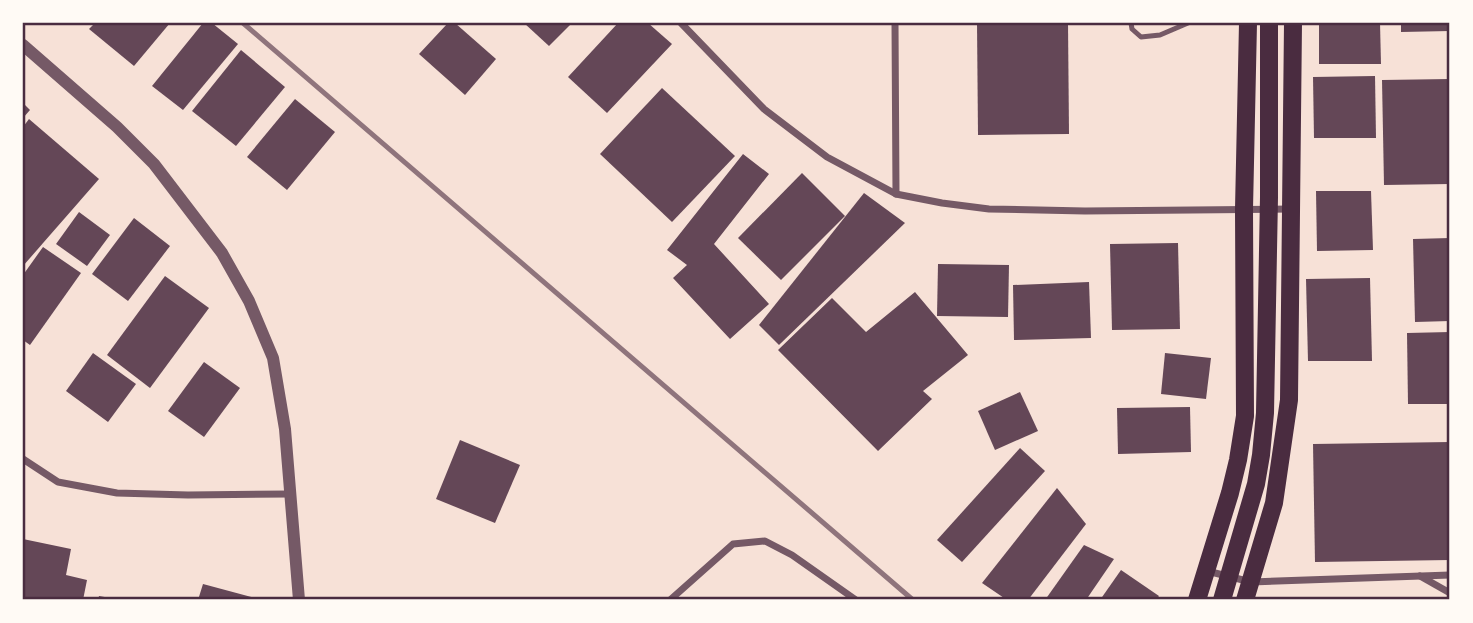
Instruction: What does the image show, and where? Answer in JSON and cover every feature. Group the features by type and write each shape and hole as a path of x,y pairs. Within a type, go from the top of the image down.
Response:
{"main road":[{"path":"1197,600 1233,482 1245,416 1244,209 1248,23"},
{"path":"1222,600 1255,484 1264,427 1269,197 1269,23"},
{"path":"1245,600 1274,503 1289,401 1293,23"}],"street":[{"path":"681,23 764,109 827,157 896,194 989,209 1085,211 1291,208"},
{"path":"895,23 896,194"},
{"path":"23,45 117,127 154,164 222,253 248,301 273,358 285,429 299,600"},
{"path":"23,459 58,482 117,493 290,494"},
{"path":"670,600 733,544 765,541 792,555 856,600"},
{"path":"1206,570 1251,582 1450,575"},
{"path":"1419,576 1450,593"}],"lane":[{"path":"1131,23 1132,29 1142,37 1160,34 1188,23"}],"building":[{"path":"95,23 170,23 134,66 89,29"},
{"path":"203,23 212,23 238,44 183,110 152,86"},
{"path":"448,23 455,23 496,59 465,95 419,54"},
{"path":"524,23 572,23 549,46"},
{"path":"618,23 648,23 672,44 607,113 568,77"},
{"path":"977,23 1068,23 1069,134 978,135"},
{"path":"1319,23 1380,23 1381,64 1319,64"},
{"path":"1401,23 1450,23 1450,31 1401,32"},
{"path":"241,50 285,87 236,146 192,111"},
{"path":"1375,76 1376,138 1314,138 1313,77"},
{"path":"1450,79 1450,184 1384,185 1382,80"},
{"path":"662,88 735,156 672,222 600,154"},
{"path":"295,99 335,132 287,190 247,157"},
{"path":"23,103 30,110 23,118"},
{"path":"29,119 99,179 23,266 23,127"},
{"path":"743,154 769,174 714,244 769,304 730,339 673,278 687,265 667,250"},
{"path":"802,173 845,216 781,280 738,238"},
{"path":"1316,191 1371,191 1373,250 1317,251"},
{"path":"864,193 905,223 779,345 759,325"},
{"path":"79,212 110,235 87,266 56,244"},
{"path":"134,218 170,246 128,301 92,274"},
{"path":"1450,238 1450,321 1415,322 1413,239"},
{"path":"1178,243 1180,329 1112,330 1110,244"},
{"path":"43,247 81,273 30,345 23,340 23,275"},
{"path":"938,264 1009,265 1008,317 937,316"},
{"path":"165,276 209,308 150,388 107,355"},
{"path":"1370,278 1372,361 1308,361 1306,279"},
{"path":"1089,282 1091,338 1014,340 1013,285"},
{"path":"915,292 968,355 923,391 932,399 878,451 778,350 832,298 866,332"},
{"path":"1450,332 1450,404 1408,404 1407,333"},
{"path":"93,353 136,384 108,422 66,391"},
{"path":"1165,353 1211,358 1206,399 1161,394"},
{"path":"204,362 240,388 204,437 168,411"},
{"path":"1020,392 1038,431 995,450 978,411"},
{"path":"1190,407 1191,452 1118,454 1117,408"},
{"path":"460,440 520,465 495,523 436,499"},
{"path":"1450,442 1450,560 1315,562 1313,444"},
{"path":"1020,448 1045,471 962,562 937,540"},
{"path":"1057,488 1086,524 1028,600 1007,600 982,583"},
{"path":"23,539 71,549 66,575 87,580 83,600 23,600"},
{"path":"1084,545 1114,559 1086,600 1045,600"},
{"path":"1121,570 1159,596 1156,600 1100,600"},
{"path":"203,584 259,599 259,600 198,600"},
{"path":"99,596 116,599 116,600 98,600"}],"railway":[{"path":"243,23 913,600"}]}
